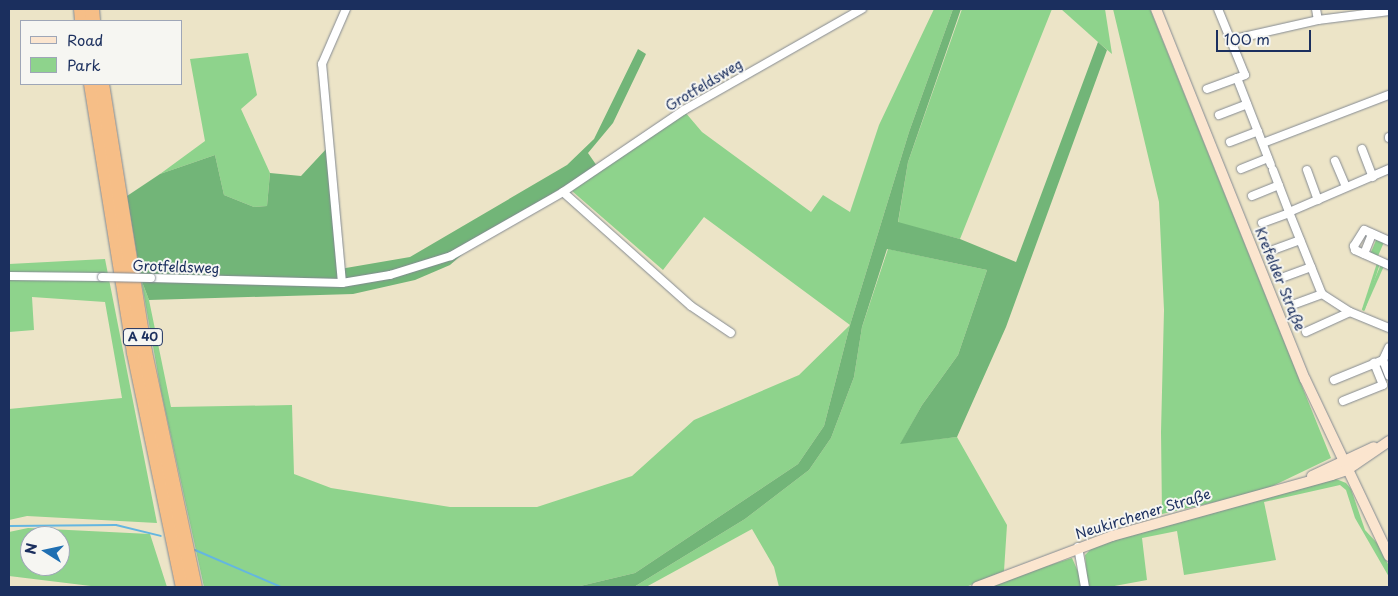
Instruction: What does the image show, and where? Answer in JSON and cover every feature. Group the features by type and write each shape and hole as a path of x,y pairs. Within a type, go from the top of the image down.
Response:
{"highway":[{"name":"A 40","path":"91,85 134,352 183,587"},
{"name":"A 40","path":"102,85 145,352 195,587"}],"main road":[{"name":"Krefelder Straße","path":"1156,9 1305,379 1389,556"},
{"name":"Neukirchener Straße","path":"977,587 1078,547 1144,526 1291,486 1345,465 1389,440"}],"street":[{"path":"342,283 322,64 346,9"},
{"name":"Grotfeldsweg","path":"9,276 342,283 390,275 452,256 563,192 684,110 862,9"},
{"path":"1207,89 1245,75 1218,9"},
{"path":"1316,9 1318,20"},
{"path":"1230,40 1318,20 1389,11"},
{"path":"1237,78 1322,294 1350,312 1389,328"},
{"path":"1262,143 1389,94"},
{"path":"1219,115 1247,104"},
{"path":"1230,142 1258,131"},
{"path":"1362,149 1376,176 1389,180"},
{"path":"1335,161 1346,187"},
{"path":"1241,169 1271,164"},
{"path":"1262,223 1389,169"},
{"path":"1308,170 1318,200"},
{"path":"1252,196 1279,185"},
{"path":"563,192 690,306 731,333"},
{"path":"1389,241 1360,231 1354,246 1364,254 1389,265"},
{"path":"1364,254 1372,234"},
{"path":"1273,250 1300,240"},
{"path":"1284,278 1310,267"},
{"path":"1295,304 1322,294"},
{"path":"1306,332 1350,312"},
{"path":"1389,347 1383,360 1389,376"},
{"path":"1334,380 1383,360"},
{"path":"1343,402 1386,384 1374,363"},
{"path":"1078,547 1086,587"}],"green space":[{"path":"934,9 953,9 909,132 850,325 704,217 663,270 572,191 685,112 702,132 811,212 823,195 850,212 879,125"},
{"path":"953,9 961,9 908,162 898,222 960,239 1016,262 1098,42 1107,50 1006,327 957,437 900,444 922,405 958,355 987,270 887,249 862,327 854,377 831,438 809,470 745,519 634,587 576,587 635,573 798,464 824,426 850,325 909,132"},
{"path":"962,9 1052,9 960,239 898,223 908,162"},
{"path":"1061,9 1105,9 1112,54 1098,42"},
{"path":"1113,9 1150,9 1331,458 1260,492 1162,514 1161,432 1164,310 1159,202"},
{"path":"638,49 646,54 613,123 588,153 597,166 482,237 450,265 415,280 353,294 149,300 141,279 127,196 160,174 215,155 224,195 254,207 267,206 270,173 301,176 328,147 340,269 410,257 567,165 594,139"},
{"path":"248,53 257,95 241,109 270,173 267,206 254,207 224,195 215,155 160,174 205,141 190,59"},
{"path":"1377,238 1384,241 1377,258 1370,255"},
{"path":"888,249 987,270 958,355 922,405 901,443 957,437 1007,525 1004,571 966,587 779,587 774,567 752,529 646,587 634,587 745,519 809,470 831,438 854,377 862,327"},
{"path":"105,259 157,523 27,516 9,520 9,409 122,398 105,302 32,297 34,330 9,332 9,264"},
{"path":"1377,263 1380,264 1365,311 1362,310"},
{"path":"1381,264 1384,266 1364,311 1362,310"},
{"path":"141,279 149,300 171,407 292,405 294,474 331,488 450,507 537,507 632,476 694,420 799,375 850,325 824,426 798,464 635,573 576,587 204,587 161,391"},
{"path":"1336,479 1346,483 1351,489 1365,530 1377,543 1389,566 1389,577 1355,518 1346,490 1340,485 1264,502 1276,560 1184,575 1177,531 1142,538 1147,580 1109,587 1088,587 1085,555 1094,546"},
{"path":"20,530 20,576 70,576 70,530 150,534 167,587 99,587 9,576 9,532"},
{"path":"1072,558 1085,587 985,587 1008,578"}],"waterway":[{"path":"9,526 116,525 161,536"},
{"path":"195,550 281,587"}]}
